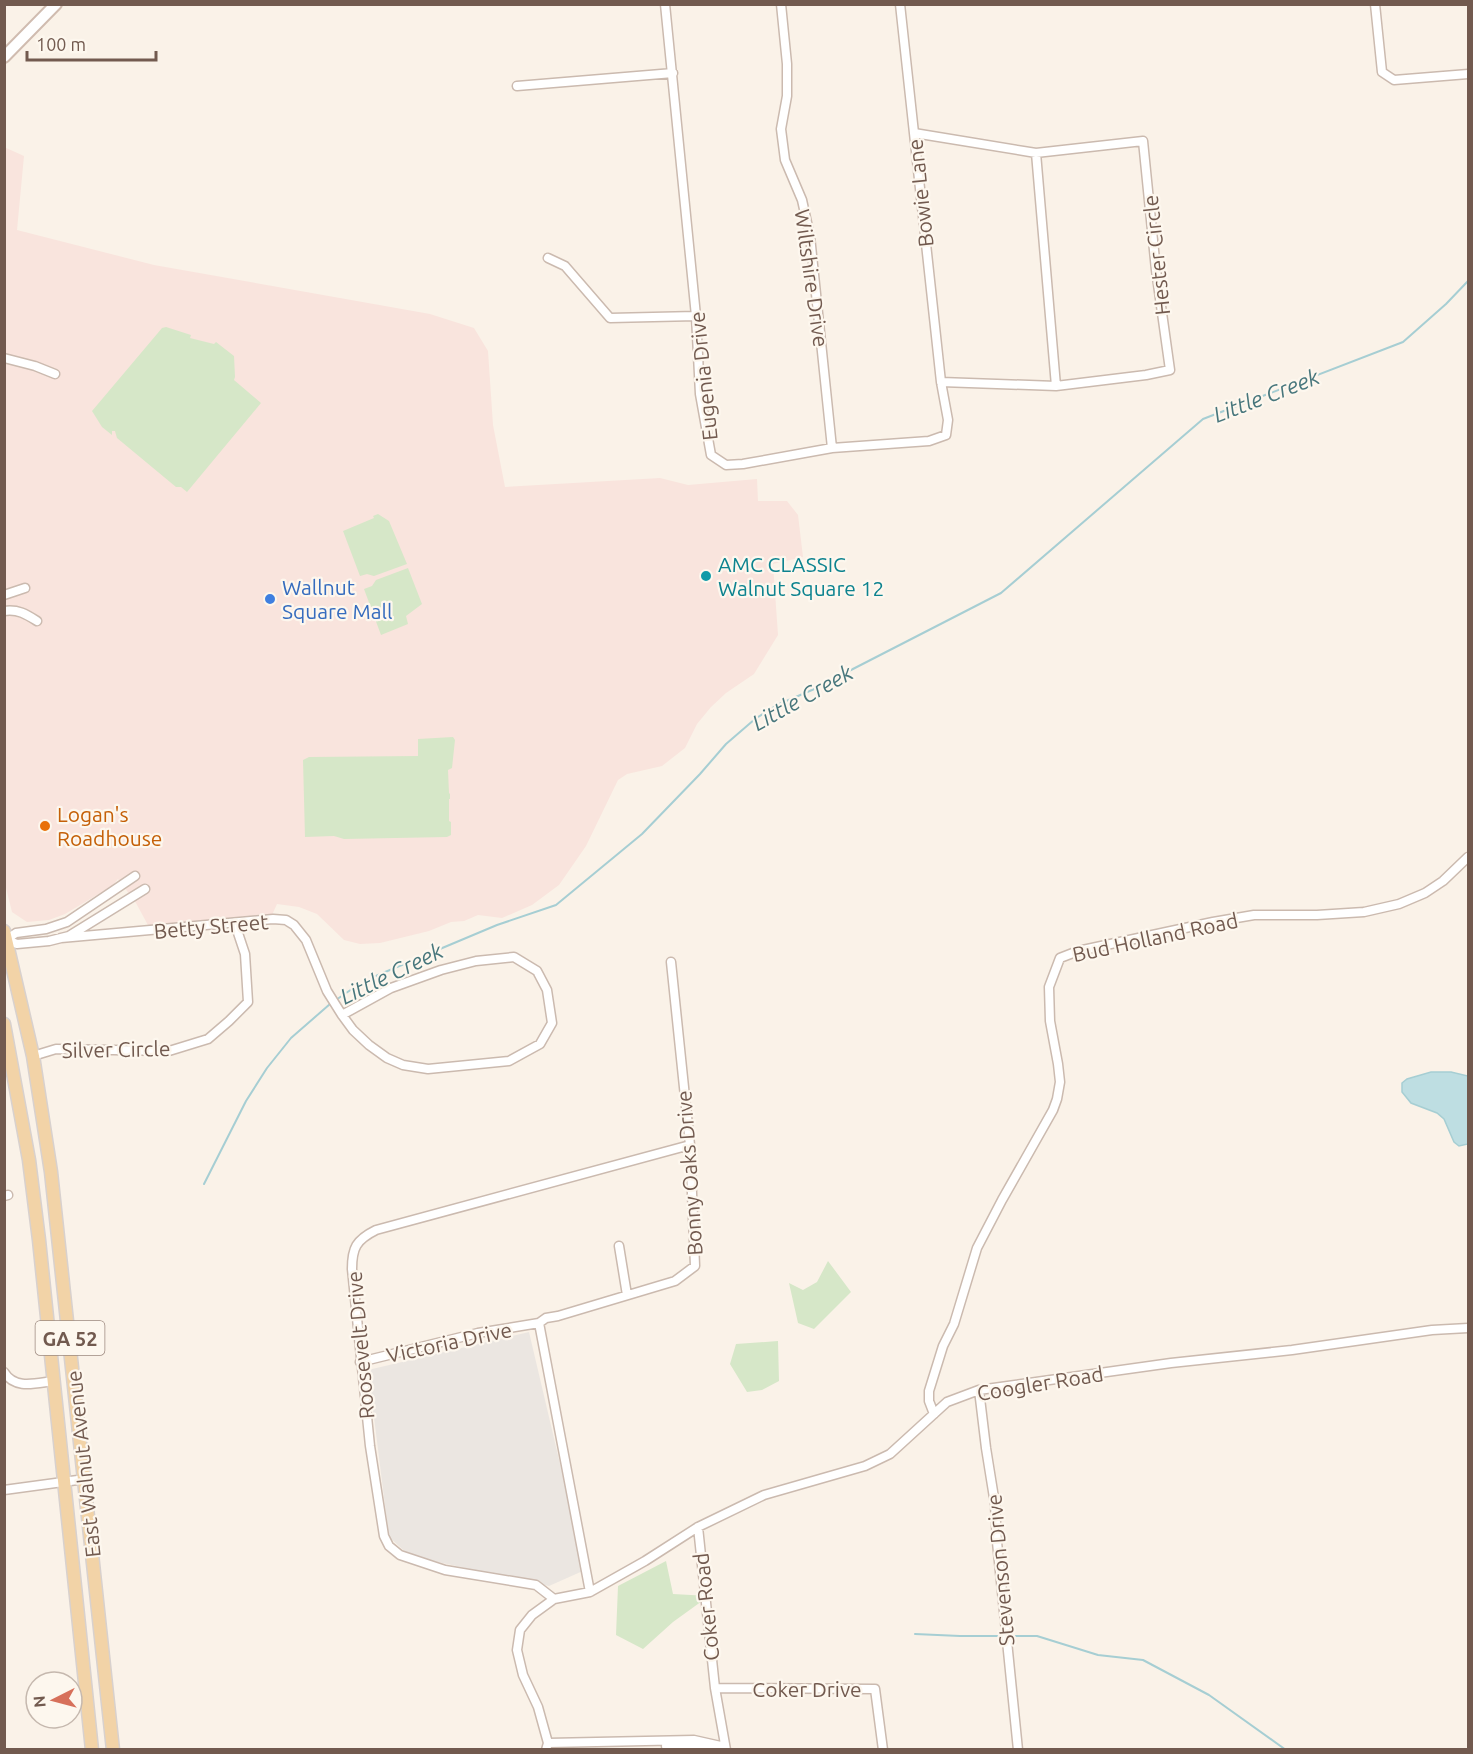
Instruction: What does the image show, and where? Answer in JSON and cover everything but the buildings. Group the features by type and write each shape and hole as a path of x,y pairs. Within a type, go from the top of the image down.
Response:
{"main road":[{"name":"East Walnut Avenue","path":"5,937 33,1056 51,1172 113,1749"},
{"name":"East Walnut Avenue","path":"4,1024 29,1160 93,1749"}],"street":[{"path":"4,57 56,4"},
{"name":"Eugenia Drive","path":"665,4 696,316 700,393 711,455 726,465 743,464 832,448 929,441 946,435 948,420 941,382"},
{"name":"Wiltshire Drive","path":"781,4 787,64 787,96 781,129 785,160 802,200 810,236 832,448"},
{"name":"Bowie Lane","path":"900,4 941,382"},
{"path":"1375,4 1382,72 1394,80 1468,74"},
{"path":"517,86 673,73"},
{"name":"Hester Circle","path":"914,133 1035,153 1143,141 1156,270 1170,370 1056,386 941,382"},
{"path":"1035,153 1056,386"},
{"path":"548,258 565,266 610,318 696,316"},
{"path":"4,358 55,374"},
{"path":"4,595 25,588"},
{"path":"4,611 17,610 38,621"},
{"name":"Bud Holland Road","path":"934,1413 929,1401 929,1391 943,1346 954,1324 977,1248 1057,1099 1060,1082 1050,1021 1049,987 1060,958 1078,951 1254,915 1364,912 1399,904 1425,893 1443,881 1468,857"},
{"path":"5,937 16,933 46,929 67,922 135,876"},
{"path":"61,938 69,936 145,889"},
{"name":"Betty Street","path":"5,937 17,944 61,938 286,920 294,925 306,940 327,991 342,1015 353,1030 387,1058 403,1065 428,1069 509,1061 540,1044 552,1023 547,990 537,971 514,957 476,961 441,970 391,988 342,1015"},
{"name":"Silver Circle","path":"33,1056 56,1049 169,1051 208,1039 248,1002 245,954 235,924"},
{"name":"Bonny Oaks Drive","path":"539,1323 546,1318 675,1281 695,1266 690,1145 671,962"},
{"name":"Roosevelt Drive","path":"554,1599 536,1586 445,1570 400,1555 389,1546 384,1536 370,1446 360,1362 352,1254 357,1244 366,1235 376,1230 690,1145"},
{"path":"619,1246 627,1295"},
{"path":"539,1323 590,1592"},
{"name":"Victoria Drive","path":"360,1362 478,1333 539,1323"},
{"name":"Coogler Road","path":"554,1599 590,1592 645,1561 698,1527 764,1495 865,1466 890,1455 947,1402 979,1390 1171,1363 1292,1350 1425,1331 1468,1328"},
{"path":"4,1372 12,1381 20,1384 53,1381"},
{"name":"Stevenson Drive","path":"979,1390 995,1504 1018,1749"},
{"path":"4,1490 85,1479"},
{"name":"Coker Road","path":"698,1527 715,1688 726,1748"},
{"path":"554,1599 532,1615 520,1630 517,1650 523,1675 538,1707 547,1746 726,1748"},
{"name":"Coker Drive","path":"715,1688 874,1689 883,1749"}],"shaded area":[{"path":"4,147 24,156 17,230 154,265 430,314 474,328 488,351 493,425 505,487 660,478 688,485 757,479 758,501 787,501 798,515 803,557 773,564 778,635 754,674 726,693 711,707 697,724 685,748 662,766 627,774 618,780 586,846 559,885 532,905 502,918 478,915 429,931 380,943 360,944 344,940 317,914 299,907 277,904 272,915 149,927 136,903 118,879 112,886 65,914 49,920 27,922 12,912 4,880"},
{"path":"529,1332 585,1570 549,1586 410,1556 389,1537 368,1370"}],"green space":[{"path":"166,327 191,335 190,338 214,344 216,342 234,356 234,380 261,403 187,492 181,487 176,487 117,438 115,431 112,431 112,435 102,427 92,411 162,328"},
{"path":"378,514 389,521 407,564 374,576 367,574 360,576 343,531 374,518 373,516"},
{"path":"408,568 422,604 406,616 408,624 381,635 364,589 372,586 376,580"},
{"path":"453,737 455,740 452,768 448,770 451,835 447,837 344,839 334,836 305,837 303,760 309,757 418,756 418,739"},
{"path":"828,1261 851,1292 814,1329 798,1323 789,1283 803,1290 817,1282"},
{"path":"778,1341 779,1381 762,1390 747,1392 730,1364 736,1344"},
{"path":"666,1561 673,1594 709,1596 673,1622 643,1649 616,1635 618,1586"}],"water":[{"path":"1431,1072 1451,1072 1468,1076 1468,1144 1459,1146 1454,1142 1444,1119 1437,1113 1411,1103 1402,1092 1402,1083 1407,1079"}],"waterway":[{"name":"Little Creek","path":"204,1184 246,1101 267,1068 291,1038 330,1004 378,975 497,925 556,905 642,834 726,744 755,719 777,705 812,690 1001,593 1203,419 1403,342 1468,281"},
{"path":"915,1634 1037,1636 1098,1655 1143,1660 1209,1695 1286,1750"}],"place":[{"name":"AMC CLASSIC Walnut Square 12","path":"706,576"},
{"name":"Wallnut Square Mall","path":"270,599"},
{"name":"Logan's Roadhouse","path":"45,826"}]}
